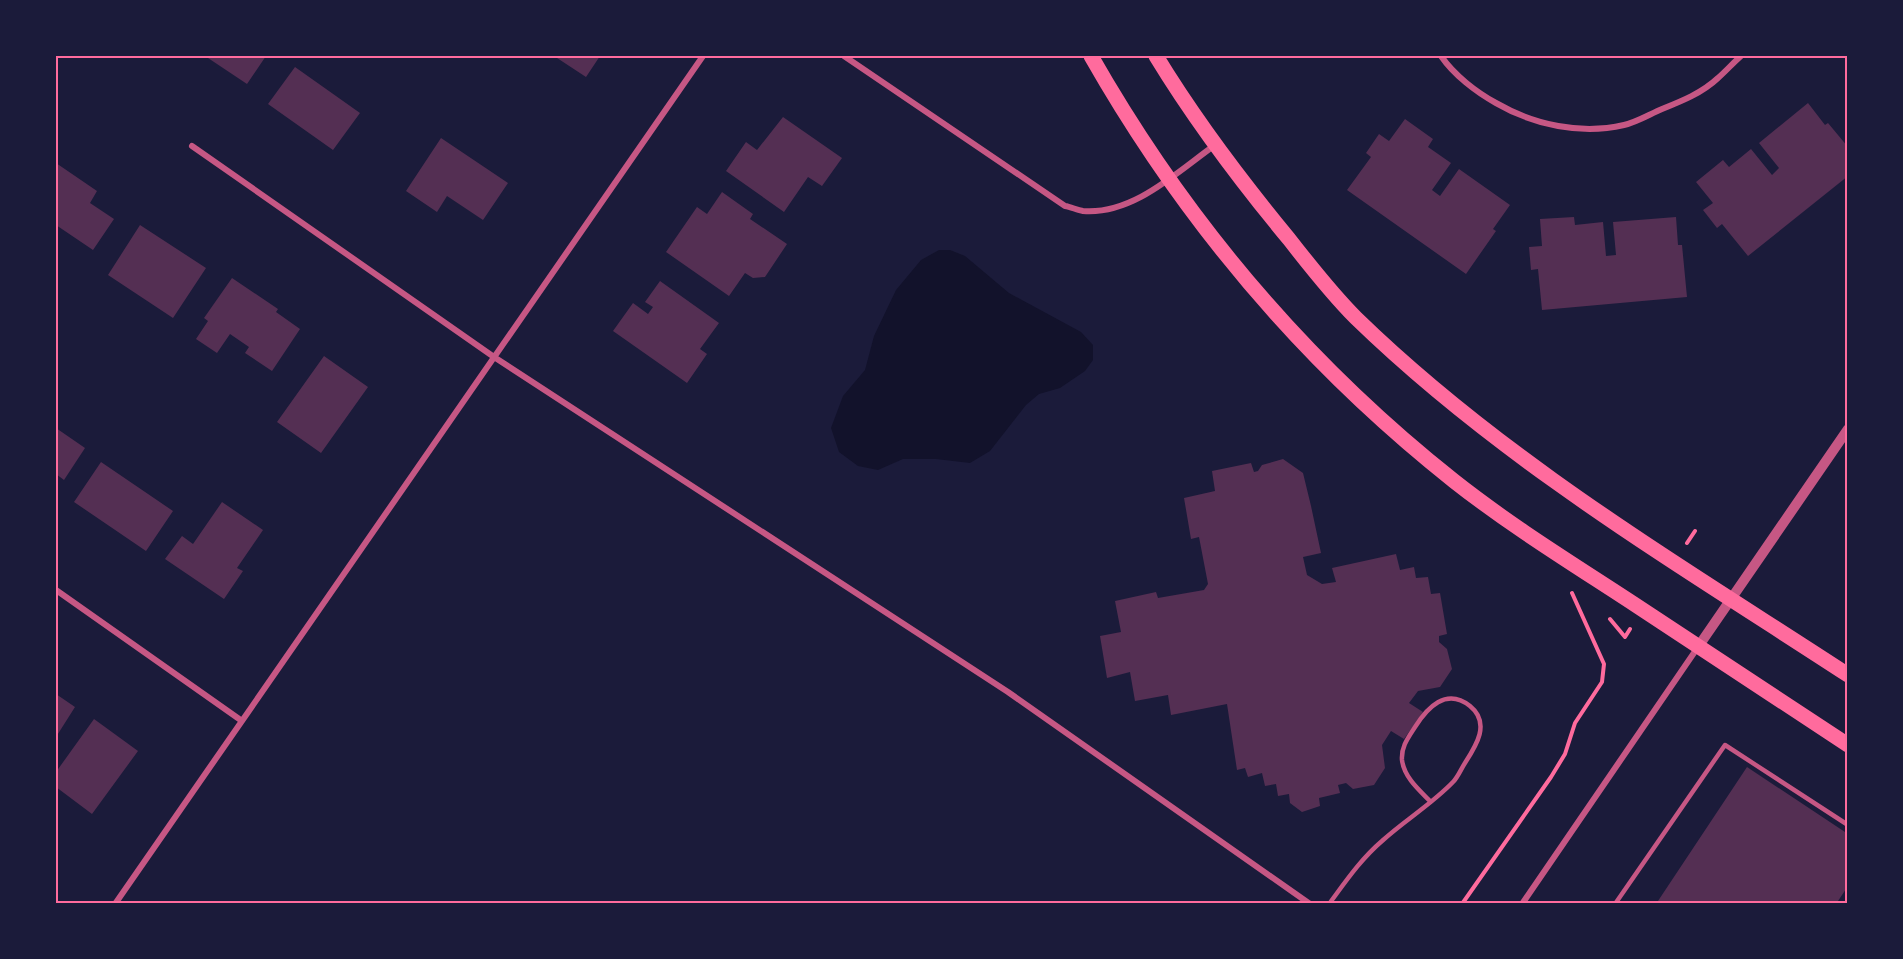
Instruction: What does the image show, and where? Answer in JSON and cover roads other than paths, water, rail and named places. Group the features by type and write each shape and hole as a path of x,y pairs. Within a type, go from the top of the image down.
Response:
{"main road":[{"path":"1092,56 1168,178 1280,320 1352,394 1402,438 1488,507 1548,550 1848,745"},
{"path":"1156,56 1215,145 1318,275 1355,316 1395,354 1486,432 1574,496 1848,675"}],"street":[{"path":"116,903 703,56"},
{"path":"844,56 1065,206 1081,211 1106,210 1136,200 1215,145"},
{"path":"1441,56 1475,90 1504,108 1552,126 1581,129 1624,125 1691,97 1718,79 1741,56"},
{"path":"192,146 494,357 1008,692 1310,903"},
{"path":"1522,903 1848,429"},
{"path":"56,590 242,721"}],"lane":[{"path":"1329,903 1361,861 1454,781 1477,744 1480,725 1477,715 1471,707 1453,699 1434,704 1426,710 1402,749 1402,762 1407,774 1430,801"},
{"path":"1615,903 1725,745 1848,825"}]}
